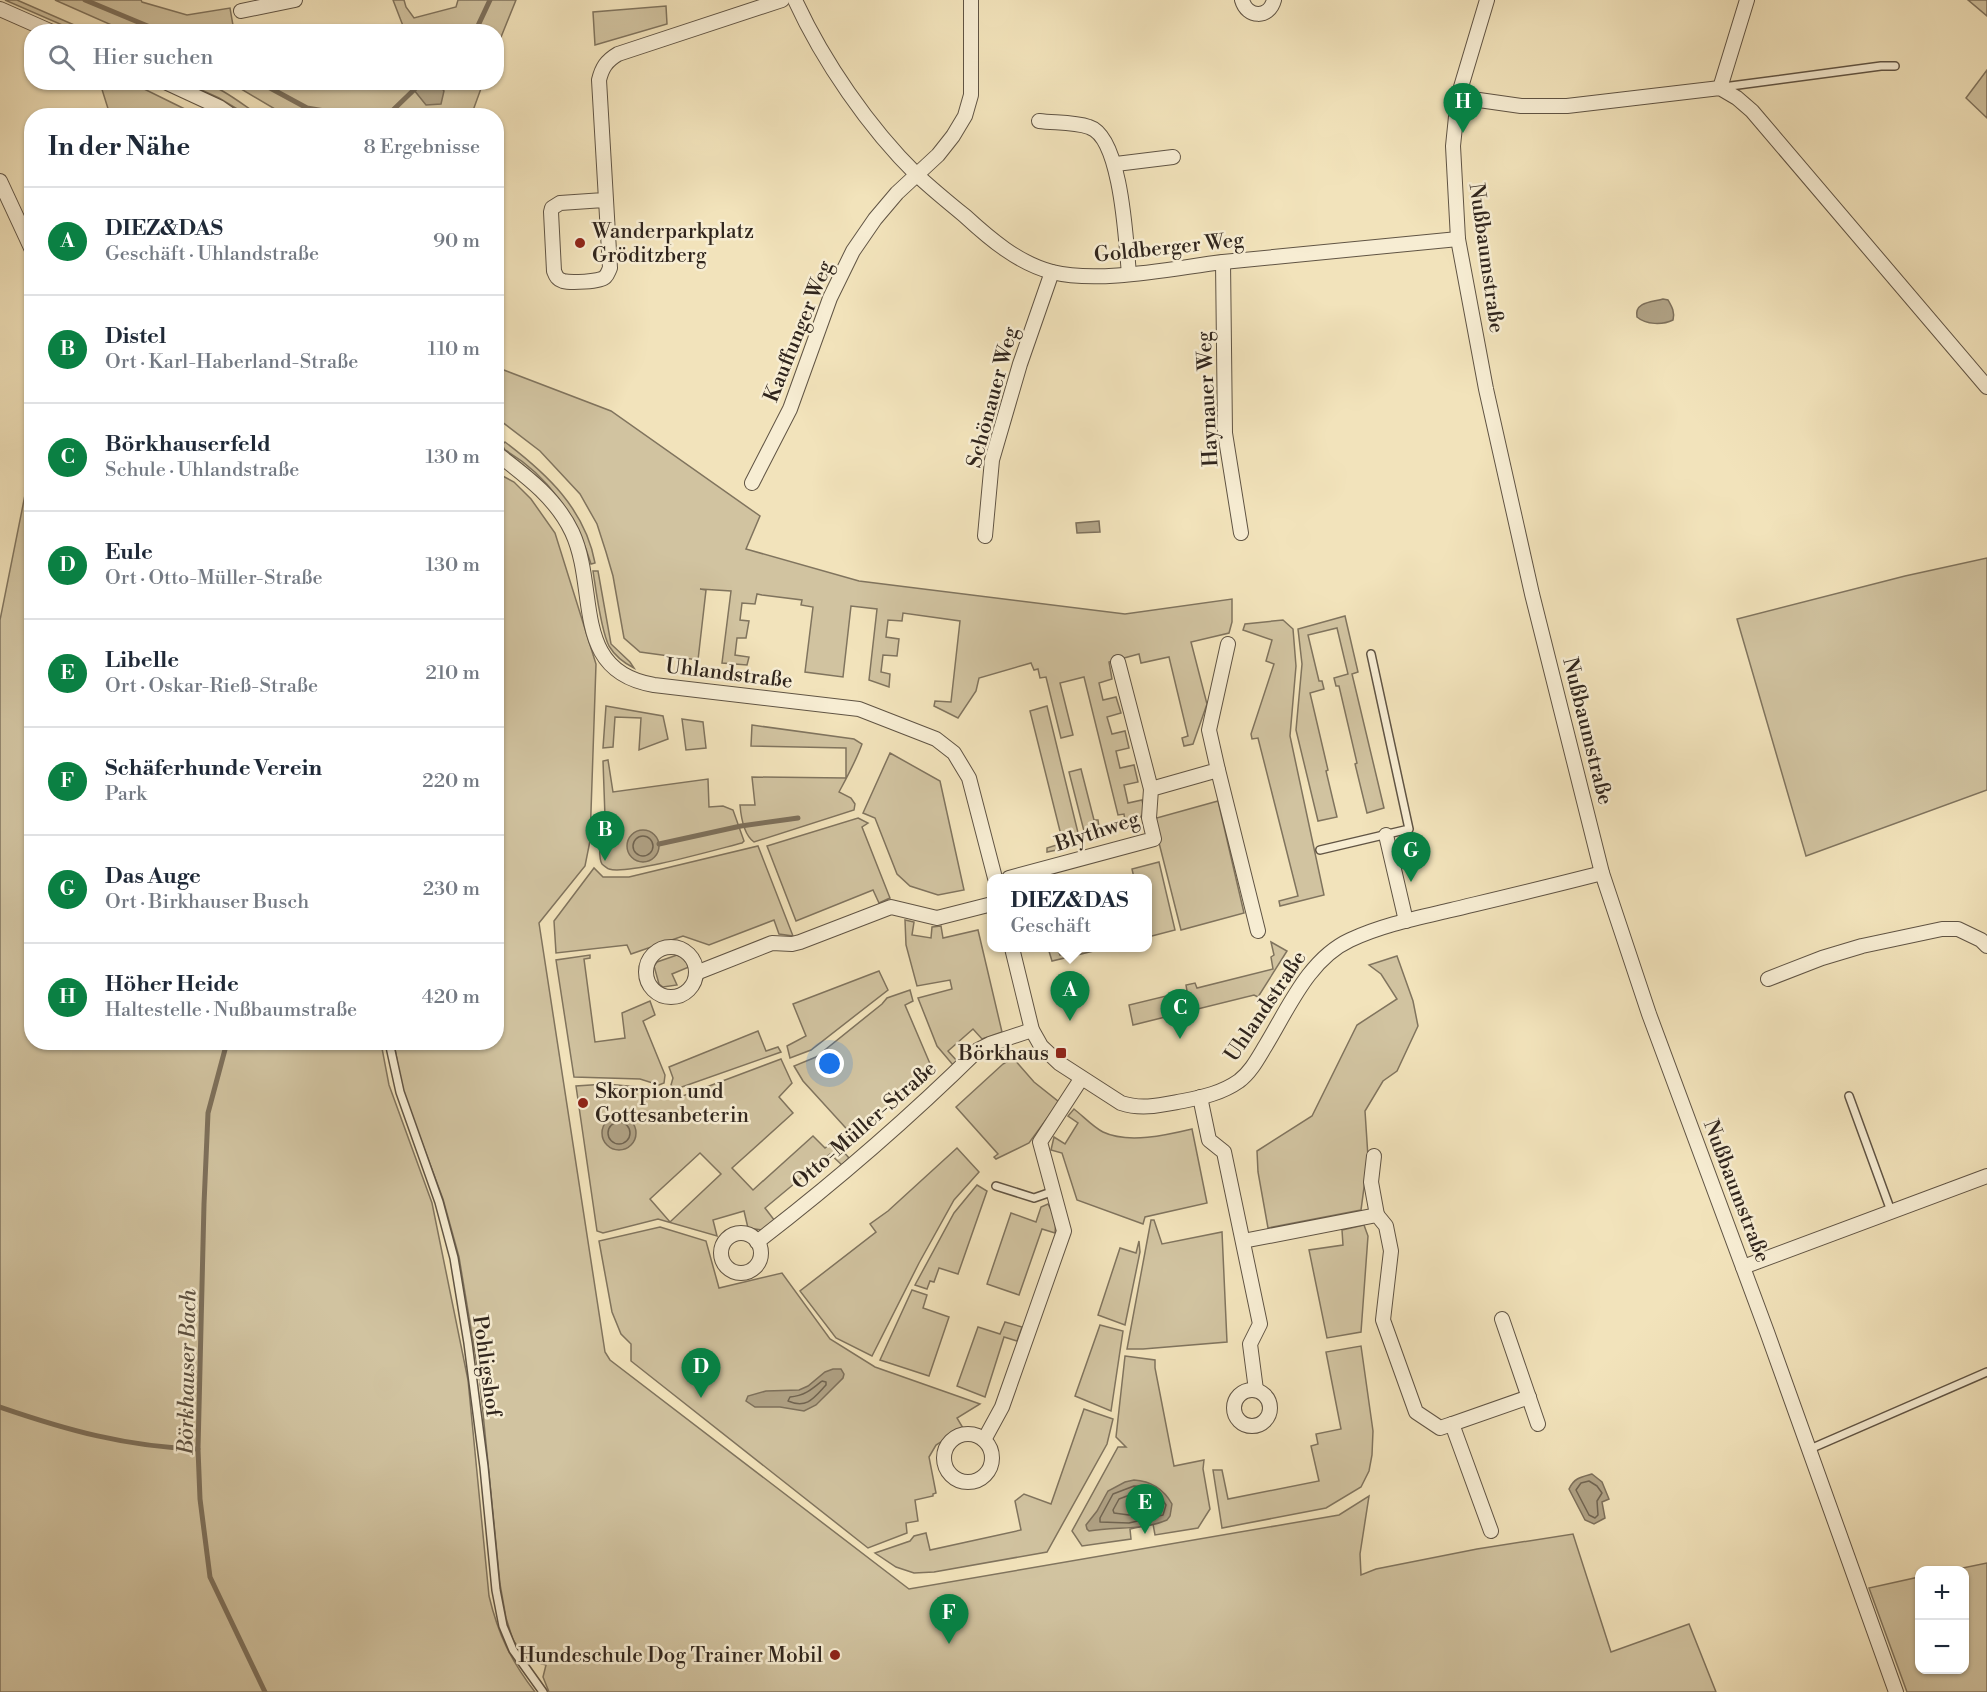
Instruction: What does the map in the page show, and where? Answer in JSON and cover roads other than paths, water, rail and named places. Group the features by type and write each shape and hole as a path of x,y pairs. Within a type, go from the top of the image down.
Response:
{"street":[{"path":"241,11 295,0"},
{"path":"604,200 560,203 552,208 554,271 560,280 566,282 598,280 605,277 610,268 604,200 599,80 602,68 618,54 782,0"},
{"name":"Goldberger Weg","path":"795,0 811,33 845,88 883,137 916,174 1005,248 1024,261 1052,272 1085,276 1129,274 1458,238"},
{"path":"916,174 939,155 953,136 968,108 971,95 971,0"},
{"path":"1242,0 1247,10 1257,14 1267,12 1274,0"},
{"name":"Nußbaumstraße","path":"1487,0 1458,97 1453,146 1458,238 1486,389 1532,594 1602,873 1649,1014 1896,1692"},
{"path":"1720,88 1747,0"},
{"path":"0,9 34,24"},
{"path":"1458,97 1521,106 1567,106 1720,88 1737,98 1752,111 1987,387"},
{"path":"182,90 220,108"},
{"path":"1039,121 1091,127 1101,137 1116,164 1126,230 1129,274"},
{"path":"1116,164 1173,157"},
{"name":"Kauffunger Weg","path":"752,483 790,410 830,298 853,251 875,219 916,174"},
{"path":"0,181 24,233"},
{"name":"Haynauer Weg","path":"1223,262 1225,433 1241,533"},
{"name":"Schönauer Weg","path":"985,536 992,460 1020,364 1052,272"},
{"name":"Uhlandstraße","path":"504,459 530,479 563,517 578,547 594,634 604,657 622,675 636,682 654,685 859,709 936,739 954,753 969,778 994,874"},
{"path":"1228,644 1209,730 1258,931"},
{"name":"Blythweg","path":"1026,874 1154,839 1149,818 1151,789 1118,662"},
{"name":"Blythweg","path":"1151,789 1218,770"},
{"path":"1386,835 1406,921"},
{"name":"Uhlandstraße","path":"1013,952 1032,1030 1050,1057 1120,1103 1131,1107 1151,1107 1200,1097 1227,1088 1240,1080 1249,1072 1306,979 1326,954 1350,940 1406,921 1602,873"},
{"path":"696,973 772,943 800,942 891,907 937,918 987,905"},
{"path":"1768,979 1822,958 1862,946 1942,929 1964,932 1981,940 1987,946"},
{"name":"Otto-Müller-Straße","path":"757,1242 862,1158 978,1050 1032,1030"},
{"path":"984,1440 1002,1407 1064,1231 1040,1142 1081,1079"},
{"path":"1200,1097 1209,1140 1224,1152 1260,1324 1250,1344 1256,1390"},
{"path":"1374,1156 1371,1182 1377,1215 1386,1226 1390,1251 1383,1320 1416,1412 1440,1428 1528,1397"},
{"path":"1743,1267 1987,1176"},
{"path":"1244,1241 1377,1215"},
{"path":"1502,1319 1538,1424"},
{"path":"1452,1424 1491,1531"}],"lane":[{"path":"1720,88 1895,66"},
{"path":"1320,850 1409,829 1371,654"},
{"name":"Pohligshof","path":"391,1050 400,1092 439,1202 454,1258 468,1343 484,1467 496,1590 503,1626 513,1650 543,1692"},
{"path":"1849,1096 1891,1211"},
{"path":"996,1186 1034,1198 1054,1191"},
{"path":"1809,1449 1987,1372"}],"water":[{"path":"414,90 443,90 441,104 426,105"},
{"path":"1668,300 1672,307 1673,320 1655,323 1645,322 1637,317 1638,308 1649,302"},
{"path":"1099,521 1100,532 1077,533 1076,523"},
{"path":"643,830 654,835 659,846 654,857 643,862 632,857 627,846 632,835"},
{"path":"619,1116 631,1121 636,1133 631,1145 619,1150 607,1145 602,1133 607,1121"},
{"path":"833,1369 841,1369 844,1374 843,1378 816,1405 804,1411 780,1407 755,1407 746,1401 748,1396 766,1391 799,1390"},
{"path":"1592,1474 1602,1482 1609,1499 1602,1502 1605,1518 1594,1524 1585,1520 1569,1489 1576,1480"},
{"path":"1134,1480 1151,1484 1165,1494 1172,1504 1167,1520 1148,1526 1089,1531 1086,1525 1108,1491"}],"waterway":[{"path":"85,0 143,24"},
{"path":"479,24 490,0"},
{"path":"274,90 307,108"},
{"path":"395,108 414,90"},
{"path":"659,844 741,826 798,818"},
{"name":"Börkhauser Bach","path":"225,1050 208,1113 198,1449 200,1499 210,1577 265,1692"},
{"path":"0,1407 98,1436 147,1445 198,1449"}],"place":[{"name":"Höher Heide","path":"1463,133"},
{"name":"Wanderparkplatz Gröditzberg","path":"580,243"},
{"name":"Distel","path":"605,861"},
{"name":"Das Auge","path":"1411,882"},
{"name":"DIEZ&DAS","path":"1070,1021"},
{"name":"Börkhauserfeld","path":"1180,1039"},
{"name":"Börkhaus","path":"1061,1053"},
{"name":"Skorpion und Gottesanbeterin","path":"583,1103"},
{"name":"Eule","path":"701,1398"},
{"name":"Libelle","path":"1145,1534"},
{"name":"Schäferhunde Verein","path":"949,1644"},
{"name":"Hundeschule Dog Trainer Mobil","path":"835,1655"}]}
